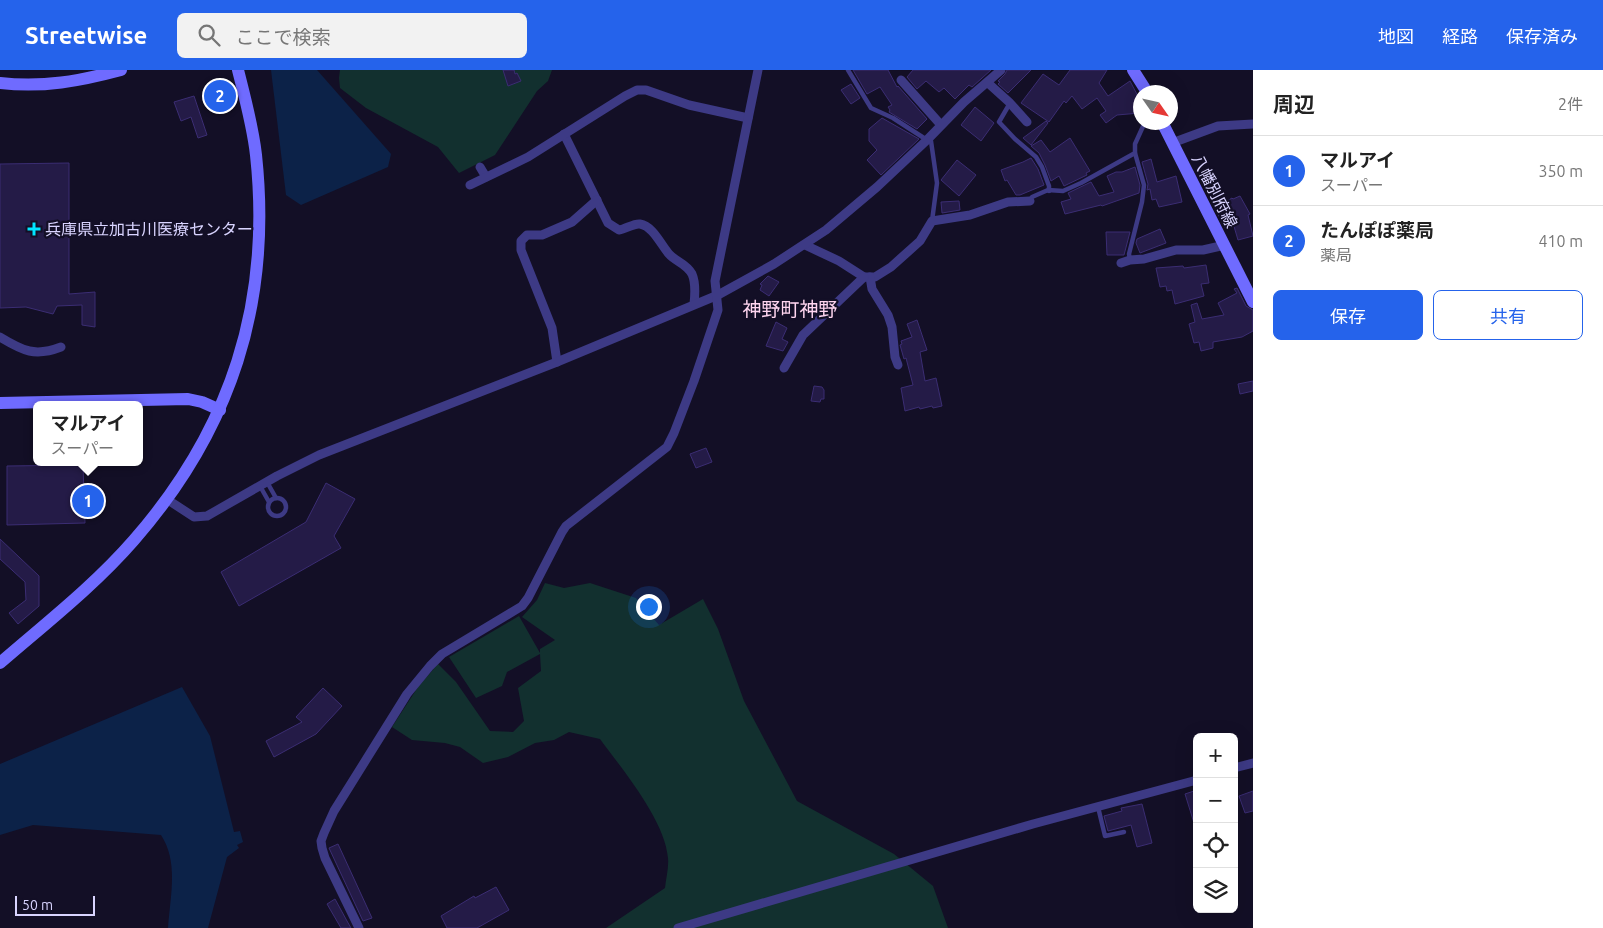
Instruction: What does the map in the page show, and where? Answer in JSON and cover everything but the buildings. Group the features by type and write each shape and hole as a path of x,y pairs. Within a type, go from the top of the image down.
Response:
{"street":[{"path":"0,83 46,84 71,82 90,74 121,70"},
{"path":"0,663 95,580 133,542 168,500 198,454 220,410 240,353 248,323 257,267 259,192 256,153 238,70"},
{"path":"359,928 325,858 321,841 334,812 407,694 442,654 522,606 566,526 666,446 674,433 718,310 718,295 715,281 758,70"},
{"path":"168,500 194,517 207,516 319,455 557,362 718,295 805,245 826,230 877,187 928,140 964,102 1001,70"},
{"path":"1133,70 1143,85"},
{"path":"901,80 941,125"},
{"path":"988,83 1027,122"},
{"path":"470,185 528,157 637,90 646,90 689,105 748,118"},
{"path":"1172,143 1218,126 1253,124"},
{"name":"八幡別府線","path":"1166,130 1253,302"},
{"path":"564,134 608,223 618,230 627,229 634,224 641,224 661,242 669,254 686,265 692,275 695,291 694,304"},
{"path":"480,166 486,177"},
{"path":"557,362 552,328 521,250 521,241 527,235 542,235 572,222 597,200"},
{"path":"805,245 867,277 875,277 920,240 932,221 970,216 1008,202 1030,201"},
{"path":"1125,261 1144,259 1176,250 1203,250 1225,245"},
{"path":"867,277 888,315 898,365"},
{"path":"784,368 803,335 867,277"},
{"path":"0,337 27,352 46,352 61,347"},
{"path":"113,401 188,399 202,402 220,410"},
{"path":"0,404 33,403"},
{"path":"1238,767 1253,763"},
{"path":"678,928 1033,824 1193,781"}],"lane":[{"path":"848,70 871,108 894,118 931,141 936,183 932,221"},
{"path":"1010,103 999,122 1036,157 1042,167 1049,191"},
{"path":"1125,261 1129,254 1142,202 1144,184 1135,153 1136,144 1142,130"},
{"path":"1030,201 1032,197 1049,191 1063,191 1096,176 1135,153"},
{"path":"263,484 276,498 283,500 285,503 284,513 278,517 271,515 267,509 269,502 263,484"},
{"path":"269,502 276,498"},
{"path":"264,515 269,512"},
{"path":"1098,807 1105,836 1124,832"}],"green space":[{"path":"340,70 552,70 548,81 537,91 495,155 459,173 438,147 366,108 340,88"},
{"path":"545,583 564,588 590,583 636,598 659,625 703,599 718,629 744,701 797,801 894,854 933,886 948,928 606,928 665,888 668,858 665,843 651,812 600,739 569,732 554,740 535,743 508,757 483,763 460,747 445,743 412,740 392,727 418,687 438,664 456,682 490,731 513,732 524,721 518,688 541,671 540,654 507,672 502,686 476,698 449,657 519,616 540,653 540,649 555,640 522,617 537,600"}],"water":[{"path":"271,70 317,70 391,154 388,167 301,205 286,195"},
{"path":"182,687 210,736 234,832 240,831 243,842 237,845 239,848 227,857 208,928 168,928 172,868 167,845 161,835 33,825 0,835 0,764"}],"place":[{"name":"たんぽぽ薬局","path":"220,96"},
{"name":"兵庫県立加古川医療センター","path":"34,229"},
{"name":"マルアイ","path":"88,501"}],"district":[{"name":"神野町神野","path":"790,309"}]}
